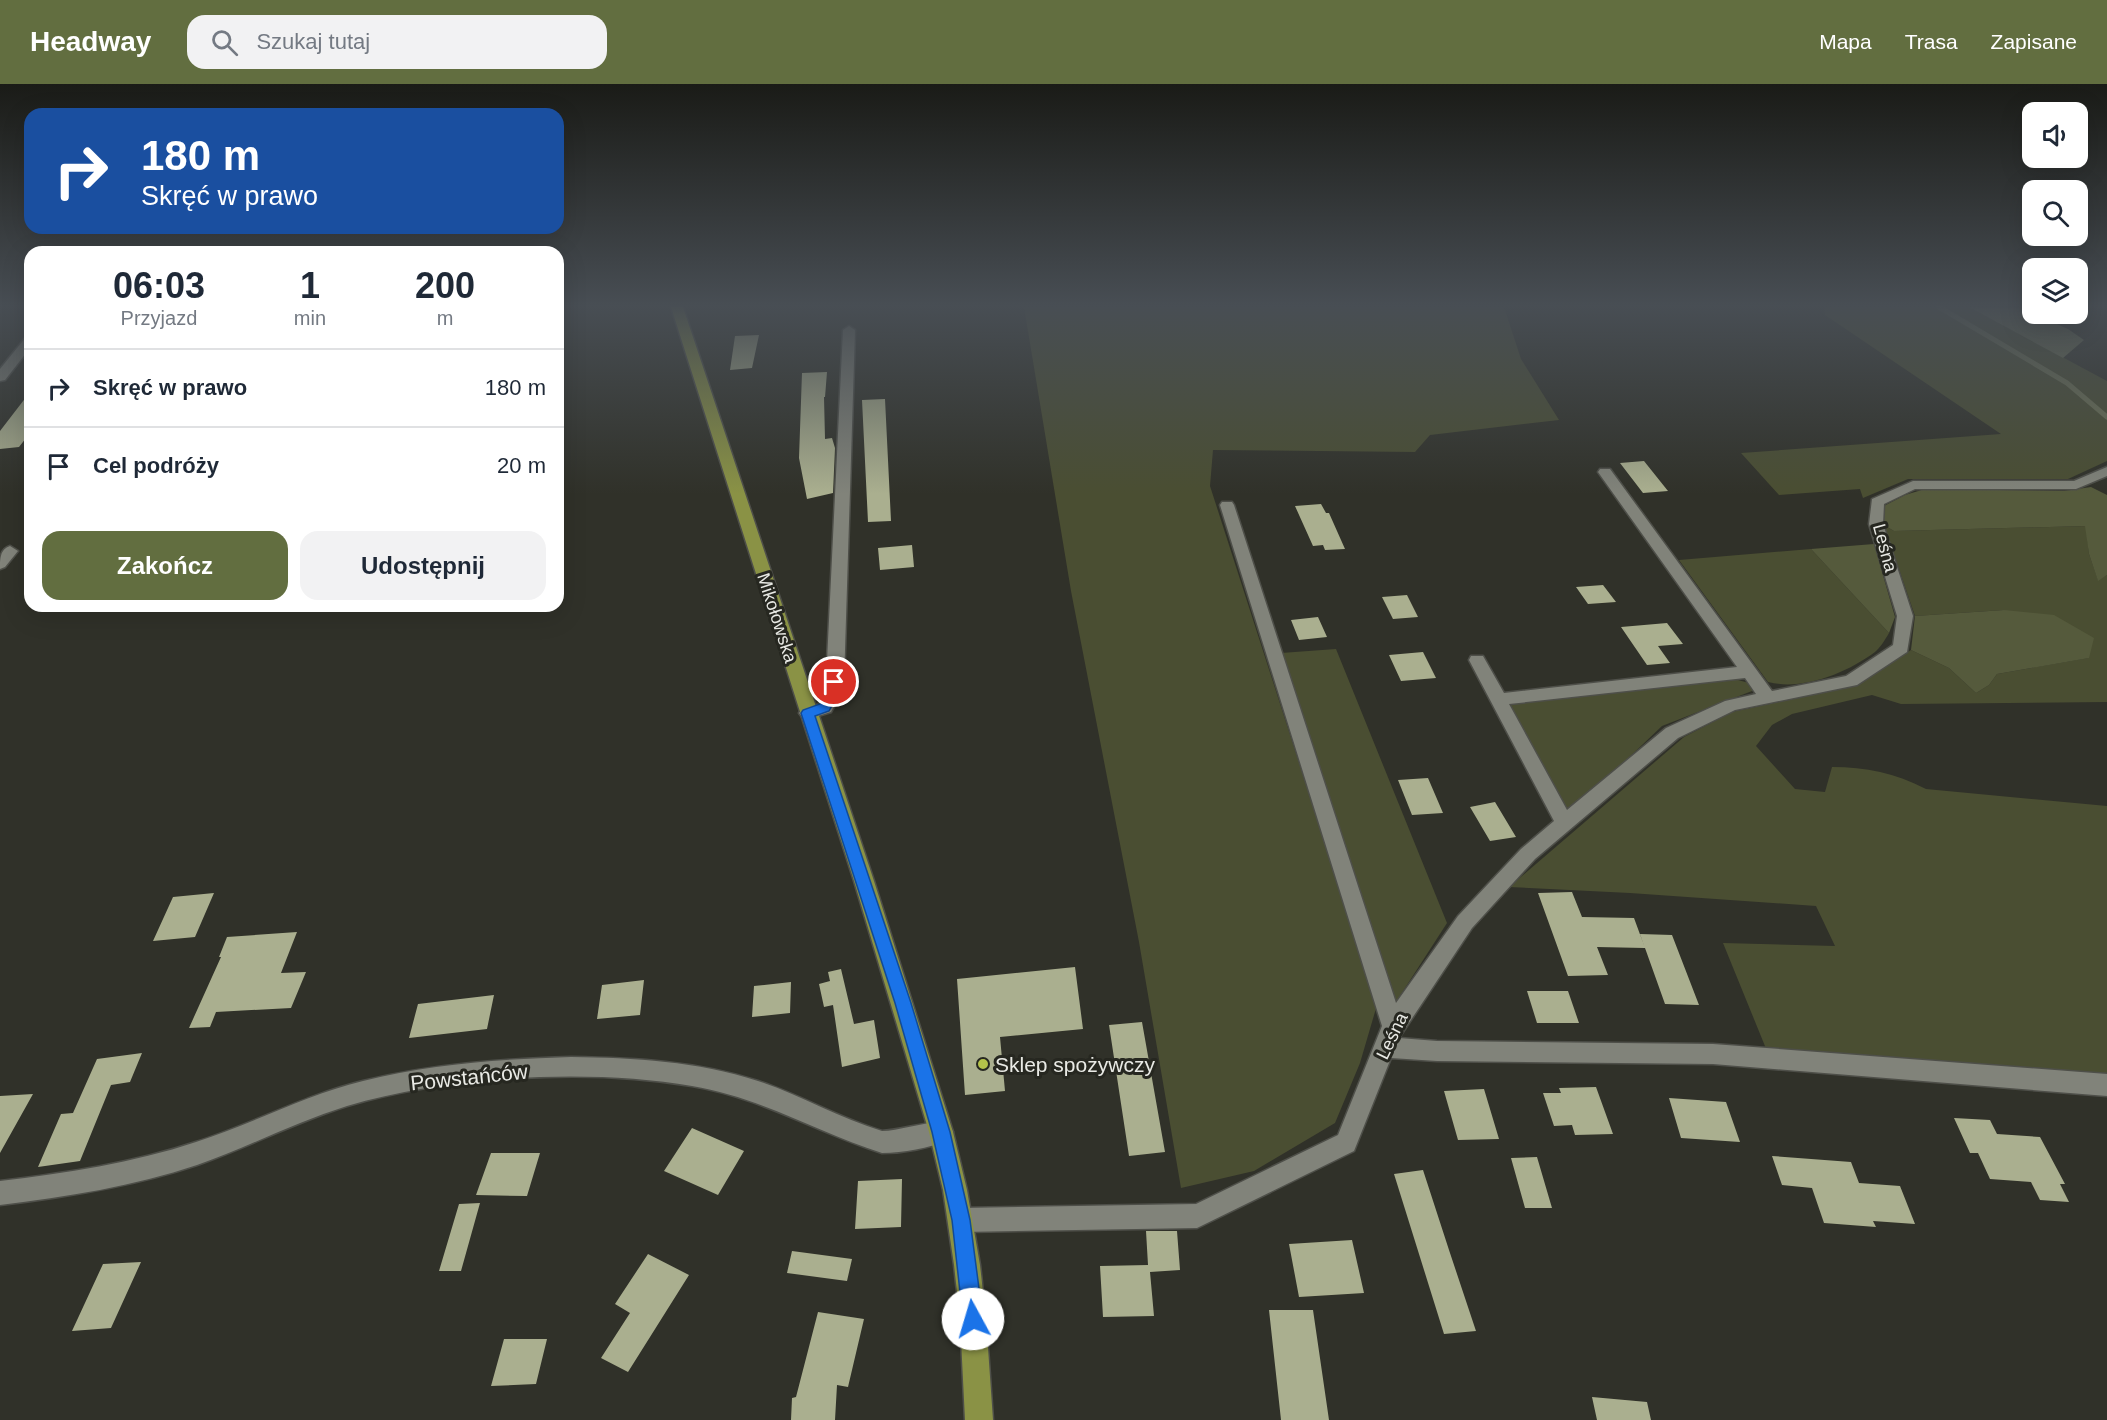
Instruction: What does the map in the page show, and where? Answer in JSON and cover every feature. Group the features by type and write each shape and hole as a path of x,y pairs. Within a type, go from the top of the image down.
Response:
{"main road":[{"name":"Mikołowska","path":"697,369 903,1003 941,1132 961,1220 973,1319 979,1420"}],"street":[{"path":"808,713 825,708 833,693 836,668 847,369"},
{"name":"Leśna","path":"961,1220 1197,1216 1346,1143 1394,1026 1465,922 1528,854 1672,733 1731,705 1851,681 1901,648 1905,616 1876,524 1876,502 1913,485 2076,485 2107,471"},
{"path":"1605,472 1767,697"},
{"path":"1227,505 1394,1026"},
{"path":"0,564 10,551"},
{"path":"1477,660 1565,824"},
{"path":"1509,698 1749,672"},
{"path":"1385,1047 1437,1051 1713,1054 2107,1086"},
{"name":"Powstańców","path":"0,1193 66,1184 170,1161 224,1144 319,1104 365,1091 492,1072 582,1069 664,1071 718,1080 770,1096 882,1142 899,1142 941,1132"}],"shaded area":[{"path":"1034,369 1527,369 1559,420 1430,435 1415,452 1213,450 1210,486 1377,1005 1360,1063 1335,1123 1254,1171 1181,1188 1139,942 1071,591"},
{"path":"1905,369 2085,369 2107,381 2107,461 2068,479 1908,479 1863,498 1860,489 1779,495 1741,453 2001,434"},
{"path":"2091,487 2107,495 2107,575 2098,581 2089,554 2085,526 1894,531 1884,525 1884,506 1905,495 1925,489 2064,491"},
{"path":"1884,525 1894,531 2086,526 2089,554 2098,580 2107,575 2107,702 1901,704 1872,695 1792,714 1772,725 1756,746 1795,789 1825,792 1832,767 1845,767 1892,775 1926,789 2107,806 2107,1074 1767,1051 1723,943 1835,946 1816,906 1509,887 1684,737 1732,712 1854,686 1911,650 1949,668 1976,693 1989,685 1997,674 2088,658 2004,610 1915,616"},
{"path":"1874,544 1895,617 1889,633 1811,549"},
{"path":"1811,549 1889,633 1875,652 1838,673 1795,684 1768,682 1679,560"},
{"path":"2004,610 2054,615 2094,638 2089,658 1997,674 1989,685 1976,693 1949,668 1911,650 1915,616"},
{"path":"1336,649 1447,923 1396,1002 1281,653"},
{"path":"1734,679 1753,684 1752,691 1662,726 1597,788 1565,810 1509,705 1668,684"}],"building":[{"path":"827,372 824,397 825,439 832,438 835,448 833,493 807,499 799,458 802,373"},
{"path":"885,399 891,521 868,522 862,400"},
{"path":"24,400 24,441 19,447 0,449 0,431"},
{"path":"1644,461 1668,491 1643,493 1620,463"},
{"path":"1321,504 1326,513 1329,513 1345,549 1325,550 1323,545 1313,546 1295,506"},
{"path":"912,545 914,567 880,570 878,548"},
{"path":"1603,585 1616,602 1588,604 1576,587"},
{"path":"1407,595 1418,617 1393,619 1382,597"},
{"path":"1318,617 1327,637 1299,640 1291,620"},
{"path":"1667,623 1683,644 1658,646 1670,663 1647,665 1621,627"},
{"path":"1423,652 1436,678 1401,681 1389,655"},
{"path":"1428,778 1443,813 1412,815 1398,780"},
{"path":"1495,802 1516,837 1490,841 1470,807"},
{"path":"1572,892 1582,917 1634,918 1645,948 1597,947 1608,975 1568,976 1538,893"},
{"path":"214,893 195,937 153,941 173,897"},
{"path":"297,932 281,973 306,972 291,1008 216,1012 210,1027 189,1028 221,957 219,957 227,937"},
{"path":"1640,934 1672,935 1699,1005 1665,1004"},
{"path":"1075,967 1083,1029 1000,1037 1005,1091 965,1095 957,979"},
{"path":"841,969 854,1024 874,1020 880,1058 842,1067 833,1005 824,1007 819,984 830,981 828,972"},
{"path":"644,980 640,1015 597,1019 602,985"},
{"path":"791,982 790,1013 752,1017 754,986"},
{"path":"1527,991 1568,991 1579,1023 1537,1023"},
{"path":"494,995 487,1029 409,1038 418,1004"},
{"path":"1142,1022 1165,1152 1129,1156 1109,1025"},
{"path":"142,1053 130,1082 111,1085 80,1161 38,1167 61,1114 73,1113 97,1059"},
{"path":"1596,1087 1613,1134 1575,1135 1572,1125 1554,1126 1543,1093 1561,1093 1559,1088"},
{"path":"1484,1089 1499,1139 1458,1140 1444,1091"},
{"path":"33,1094 0,1153 0,1096"},
{"path":"1669,1098 1726,1102 1740,1142 1681,1138"},
{"path":"1954,1118 1990,1120 1997,1134 2040,1137 2065,1184 2060,1184 2069,1202 2040,1200 2031,1182 1990,1179 1978,1153 1970,1153"},
{"path":"692,1128 744,1151 718,1195 664,1171"},
{"path":"491,1153 540,1153 527,1196 476,1195"},
{"path":"1772,1156 1851,1162 1859,1183 1900,1186 1915,1224 1873,1221 1876,1227 1824,1223 1812,1188 1782,1185"},
{"path":"1537,1157 1552,1208 1525,1208 1511,1158"},
{"path":"1423,1170 1476,1331 1444,1334 1394,1174"},
{"path":"902,1179 901,1227 855,1229 858,1181"},
{"path":"480,1203 461,1271 439,1271 459,1204"},
{"path":"1146,1231 1177,1231 1180,1270 1150,1272 1154,1316 1103,1317 1100,1266 1148,1265"},
{"path":"1352,1240 1364,1293 1299,1297 1289,1244"},
{"path":"792,1251 852,1259 847,1281 787,1273"},
{"path":"648,1254 689,1275 628,1372 601,1358 630,1313 615,1304"},
{"path":"141,1262 111,1328 72,1331 103,1264"},
{"path":"1269,1310 1313,1310 1329,1420 1281,1420"},
{"path":"818,1312 864,1319 848,1387 837,1385 835,1420 791,1420 792,1398 796,1397"},
{"path":"504,1339 547,1339 536,1384 491,1386"},
{"path":"1592,1397 1647,1402 1651,1420 1597,1420"}],"waterway":[{"path":"2044,369 2067,383 2107,417"}],"place":[{"name":"Sklep spożywczy","path":"983,1064"}],"route":[{"path":"834,682 833,693 825,708 808,713 903,1003 941,1132 961,1220 973,1319"}]}
